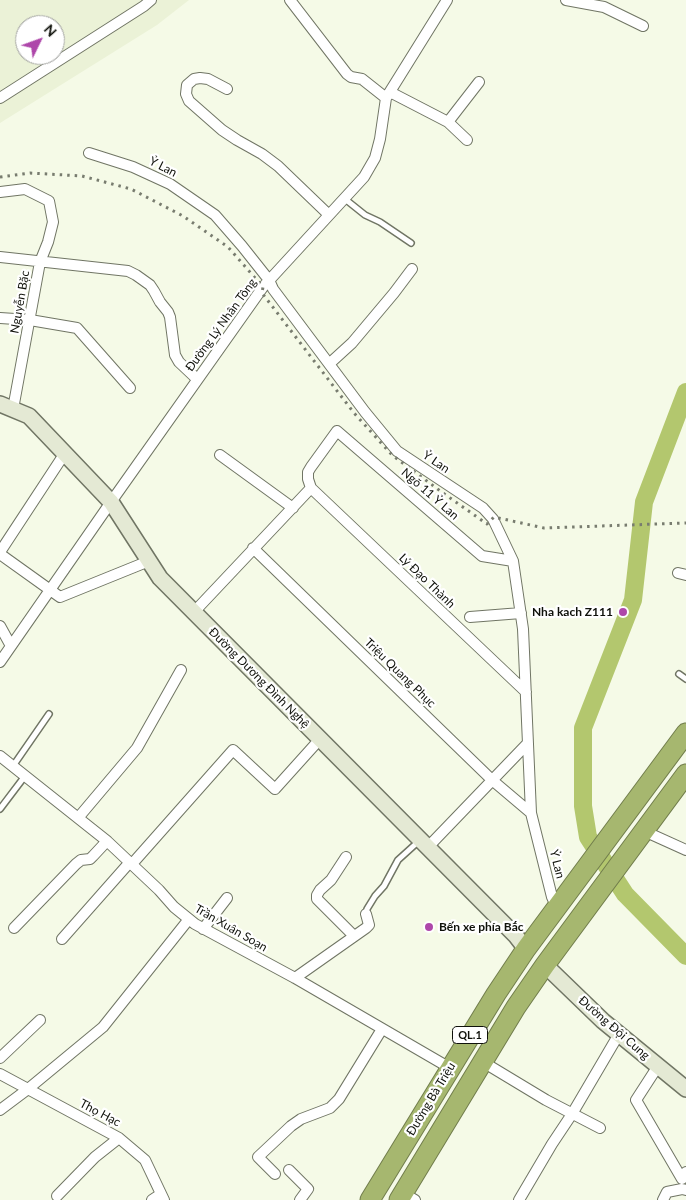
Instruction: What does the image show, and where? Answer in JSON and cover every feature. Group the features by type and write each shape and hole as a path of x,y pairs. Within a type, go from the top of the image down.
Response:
{"highway":[{"name":"Đường Bà Triệu","path":"370,1200 496,994 526,950 686,733"},
{"name":"QL.1","path":"644,832 686,774"},
{"name":"Đường Bà Triệu","path":"405,1198 412,1177 516,1007 644,832"},
{"path":"526,950 545,965"},
{"path":"392,1164 412,1177"}],"main road":[{"name":"Đường Dương Đình Nghệ","path":"7,406 29,416 111,502 160,578 516,936 526,950"},
{"name":"Đường Đội Cung","path":"545,965 603,1021 686,1089"}],"street":[{"path":"290,0 347,74 448,122 467,140"},
{"name":"Đường Lý Nhân Tông","path":"0,662 197,379 269,280 364,177 375,158 388,95 446,0"},
{"path":"566,0 604,7 643,26"},
{"path":"0,98 144,2"},
{"path":"227,89 208,79 200,78 194,79 187,85 186,94 189,100 222,130 278,166 329,216"},
{"path":"448,122 479,82"},
{"name":"Ỷ Lan","path":"89,153 133,166 170,184 215,215 269,280 329,364 397,451 483,508 492,519 513,561 523,629 531,812 552,897 557,908"},
{"name":"Nguyễn Bặc","path":"0,192 25,189 49,201 53,222 40,262 30,320 7,406"},
{"path":"0,257 128,271 136,275 150,285 168,312 175,355 179,362 197,379"},
{"path":"329,364 352,343 412,269"},
{"path":"0,318 30,320 77,328 130,388"},
{"name":"Ngõ 11 Ỷ Lan","path":"311,488 308,472 338,431 482,556 513,561"},
{"path":"64,453 0,554 60,597 149,562"},
{"path":"220,455 293,508"},
{"path":"194,612 311,488"},
{"name":"Lý Đạo Thành","path":"311,488 526,692"},
{"name":"Triệu Quang Phục","path":"253,548 492,780 531,812"},
{"path":"470,617 520,612"},
{"path":"0,629 11,646"},
{"path":"78,818 136,748 181,670"},
{"path":"62,939 233,750 275,789 320,739"},
{"path":"424,843 492,780 528,743"},
{"name":"Trần Xuân Soạn","path":"0,756 107,841 189,920 295,978 450,1068"},
{"path":"644,832 686,850"},
{"path":"14,928 76,864 81,860 90,859 107,841"},
{"path":"346,857 331,880 317,894 317,899 354,936"},
{"path":"203,929 227,898"},
{"path":"295,978 368,925 366,914"},
{"path":"0,1110 104,1027 189,920"},
{"path":"0,1058 40,1020"},
{"path":"274,1174 258,1157 301,1119 330,1108 339,1099 382,1029"},
{"path":"519,1200 619,1034"},
{"path":"483,1062 546,1100 600,1128"},
{"path":"658,1066 636,1100 682,1179 686,1172"},
{"name":"Thọ Hạc","path":"0,1074 119,1138 145,1160 159,1198"},
{"path":"57,1196 95,1157 119,1138"},
{"path":"289,1170 308,1189 300,1200"},
{"path":"665,1196 682,1189 686,1190"}],"lane":[{"path":"345,199 365,215 380,222 411,243"},
{"path":"679,674 686,679"},
{"path":"12,766 49,714"},
{"path":"0,809 25,776"},
{"path":"366,914 367,909 384,886 398,860 424,843"}],"shaded area":[{"path":"0,0 189,0 157,25 0,123"}],"waterway":[{"path":"686,392 644,502 633,600 583,728 583,806 588,837 625,894 686,956"}],"railway":[{"path":"0,177 30,173 82,176 131,189 183,216 228,247 263,287 262,293 354,413 392,455 487,524 494,517 544,528 686,523"}],"place":[{"name":"Nha kach Z111","path":"623,612"},
{"name":"Bến xe phía Bắc","path":"429,927"}]}
